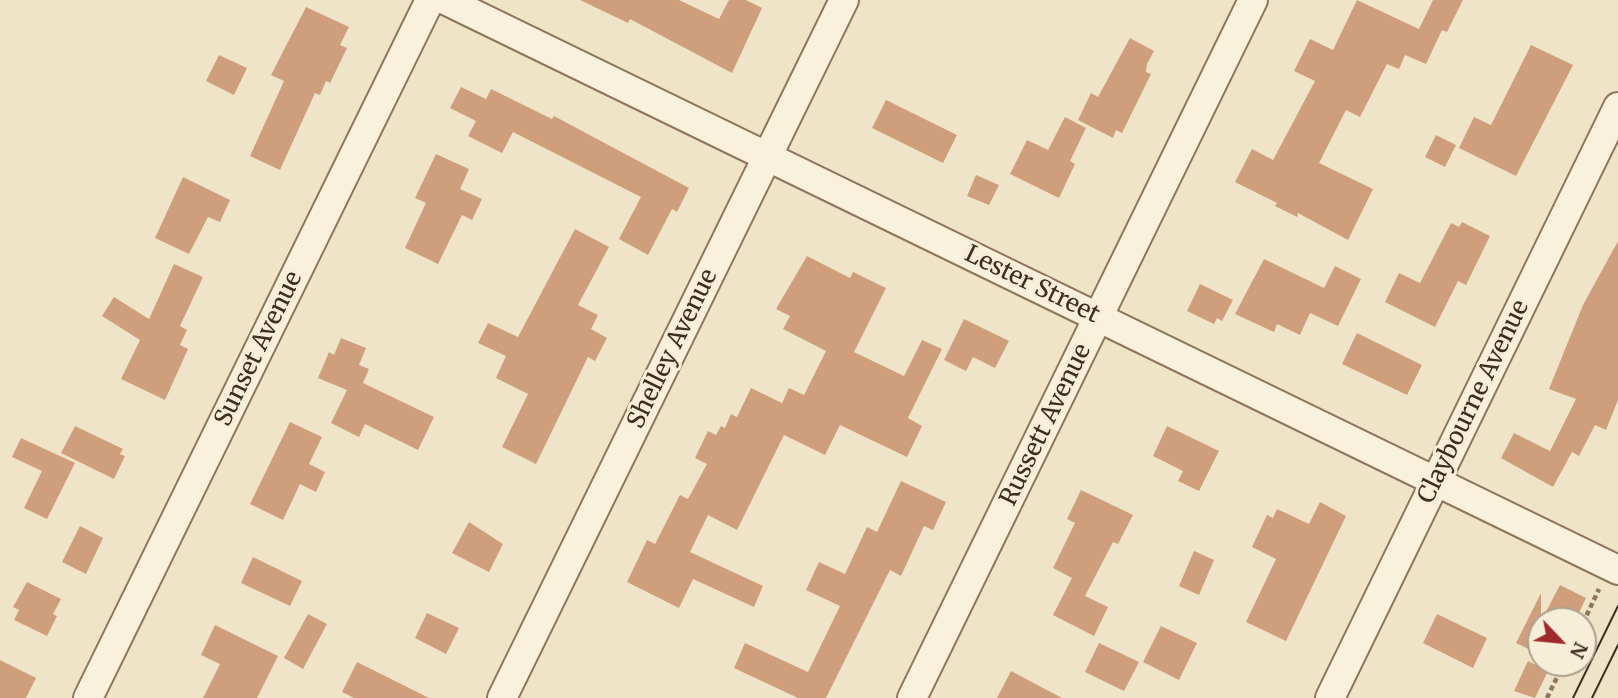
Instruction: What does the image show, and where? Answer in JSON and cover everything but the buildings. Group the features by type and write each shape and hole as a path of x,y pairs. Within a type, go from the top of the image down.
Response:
{"street":[{"name":"Sunset Avenue","path":"88,698 430,0"},
{"name":"Lester Street","path":"445,0 1436,481 1609,580"},
{"name":"Shelley Avenue","path":"502,698 844,0"},
{"name":"Russett Avenue","path":"912,698 1253,0"},
{"name":"Claybourne Avenue","path":"1331,698 1618,107"}],"path":[{"path":"1593,607 1609,580"},
{"path":"1547,698 1557,677"}],"tram line":[{"path":"1573,698 1618,606"},
{"path":"1592,698 1618,645"}]}
